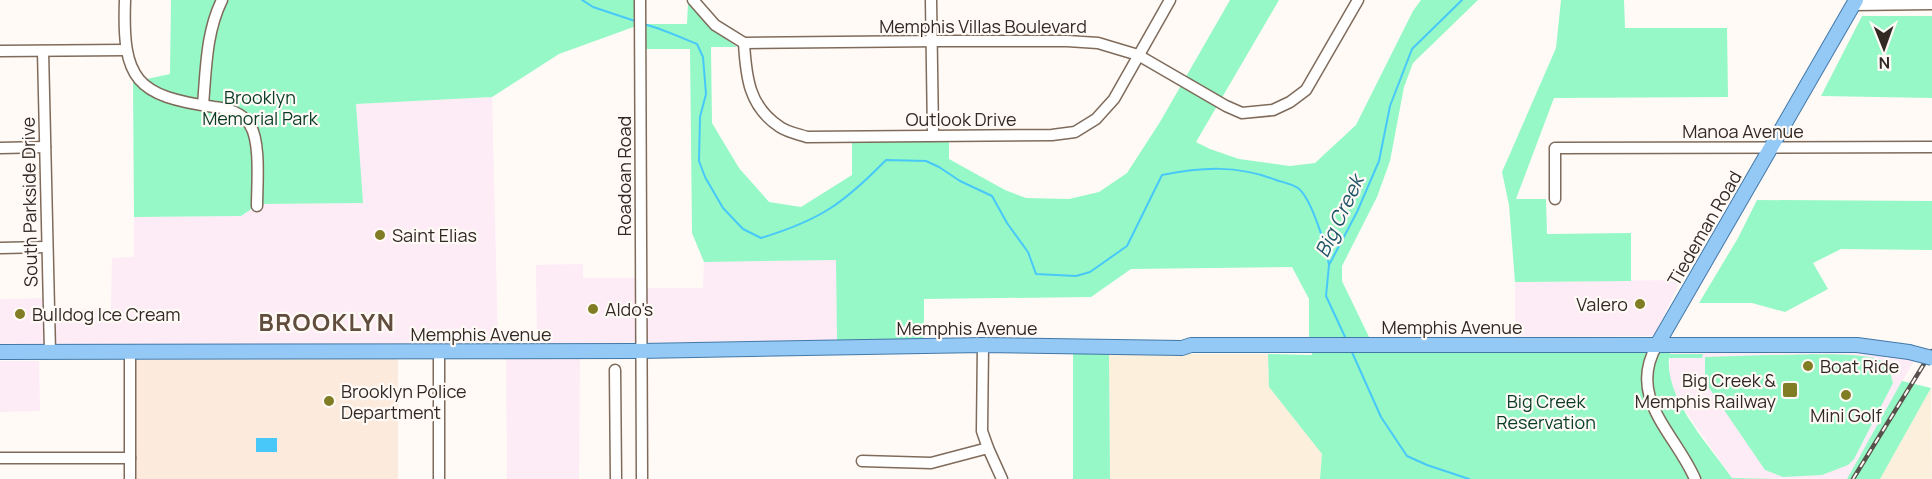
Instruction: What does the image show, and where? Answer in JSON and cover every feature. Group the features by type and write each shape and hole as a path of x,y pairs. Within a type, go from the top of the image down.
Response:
{"main road":[{"name":"Tiedeman Road","path":"1657,345 1855,2"},
{"name":"Memphis Avenue","path":"0,352 640,351 983,345 1182,348 1191,345 1857,345 1910,352 1932,358"}],"street":[{"path":"125,0 126,50 133,72 153,92 172,99 225,108 241,116 250,125 257,148 257,206"},
{"path":"203,105 209,43 215,14 222,0"},
{"path":"693,0 716,25 744,43"},
{"path":"931,0 933,135"},
{"name":"Outlook Drive","path":"744,43 746,75 761,110 781,128 807,137 1052,135 1075,132 1096,119 1114,99 1170,0"},
{"name":"Memphis Villas Boulevard","path":"744,43 1067,41 1098,44 1138,55 1242,113 1273,110 1290,102 1306,90 1358,0"},
{"path":"1855,2 1932,4"},
{"name":"Roadoan Road","path":"640,3 642,479"},
{"path":"0,51 126,50"},
{"name":"South Parkside Drive","path":"43,51 50,352"},
{"path":"0,148 45,147"},
{"name":"Manoa Avenue","path":"1555,199 1555,148 1932,147"},
{"path":"0,248 46,247"},
{"path":"983,345 982,431 1002,479"},
{"name":"Tiedeman Road","path":"1657,345 1651,356 1648,374 1650,402 1695,479"},
{"path":"130,352 130,479"},
{"path":"439,352 439,479"},
{"path":"615,370 616,479"},
{"path":"862,461 931,463 988,448"},
{"path":"0,458 130,458"}],"shaded area":[{"path":"492,97 498,343 0,347 0,299 53,298 53,309 111,309 112,258 134,257 134,217 241,216 259,204 362,203 356,104"},
{"path":"836,260 837,340 537,344 536,265 583,264 583,278 635,278 636,288 703,288 704,262"},
{"path":"1681,280 1654,336 1515,337 1515,282"},
{"path":"1671,349 1828,349 1886,352 1915,359 1847,479 1732,478 1675,396 1669,375"},
{"path":"1109,354 1268,354 1269,387 1322,454 1320,479 1110,479"},
{"path":"580,356 579,479 507,479 506,357"},
{"path":"398,358 398,479 134,479 133,360"},
{"path":"0,361 39,361 40,411 0,412"},
{"path":"1931,388 1932,479 1880,479"}],"green space":[{"name":"Brooklyn Memorial Park","path":"171,0 640,0 640,24 687,24 688,3 714,30 737,47 711,47 712,123 739,168 769,202 801,207 852,175 852,141 949,141 949,159 1005,190 1026,198 1069,199 1099,192 1127,173 1160,122 1230,0 1279,0 1196,142 1239,159 1290,166 1315,163 1356,125 1413,11 1421,0 1478,0 1413,63 1404,87 1390,161 1377,197 1342,266 1342,281 1370,339 1309,339 1309,299 1292,267 1131,269 1091,297 924,299 924,341 837,340 836,260 704,262 692,233 690,49 640,49 639,25 559,54 492,97 356,104 363,203 259,204 241,216 134,217 133,82 170,74"},
{"path":"1561,0 1624,0 1625,28 1727,28 1728,97 1554,98 1516,199 1546,199 1547,234 1631,233 1631,281 1515,282 1509,205 1502,172 1556,48"},
{"path":"1862,16 1932,16 1932,98 1821,96"},
{"path":"1757,200 1932,201 1932,250 1841,249 1813,263 1828,289 1785,312 1752,303 1699,303 1738,238"},
{"name":"Big Creek Reservation","path":"1312,346 1670,351 1670,354 1703,354 1702,358 1669,358 1674,389 1690,421 1732,478 1779,479 1320,479 1322,454 1269,387 1268,354 1312,355"},
{"path":"1073,354 1109,354 1110,479 1073,479"},
{"path":"1861,356 1874,358 1887,366 1893,383 1854,459 1848,465 1822,475 1783,477 1765,470 1705,382 1705,357"},
{"path":"1902,381 1931,388 1880,479 1847,479"}],"water":[{"path":"256,438 277,438 277,452 256,452"}],"waterway":[{"path":"582,0 593,7 638,22"},
{"name":"Big Creek","path":"1346,339 1326,296 1329,265 1357,212 1379,161 1390,106 1412,49 1462,0"},
{"path":"643,24 697,44 703,57 706,94 700,117 699,161 705,177 723,208 743,229 761,238 799,224 830,209 857,188 886,160 926,161 992,196 1007,223 1028,252 1036,274 1076,276 1090,272 1127,246 1162,175 1191,170 1220,169 1262,175 1298,188 1313,212 1329,265"},
{"name":"Big Creek","path":"1351,350 1381,417 1407,456 1469,479"}],"railway":[{"path":"1853,479 1932,351"}],"place":[{"name":"Saint Elias","path":"380,235"},
{"name":"Valero","path":"1640,304"},
{"name":"Aldo's","path":"593,309"},
{"name":"Bulldog Ice Cream","path":"20,314"},
{"name":"Boat Ride","path":"1808,366"},
{"name":"Big Creek & Memphis Railway","path":"1790,390"},
{"name":"Mini Golf","path":"1846,395"},
{"name":"Brooklyn Police Department","path":"329,401"}],"district":[{"name":"BROOKLYN","path":"327,321"}]}
